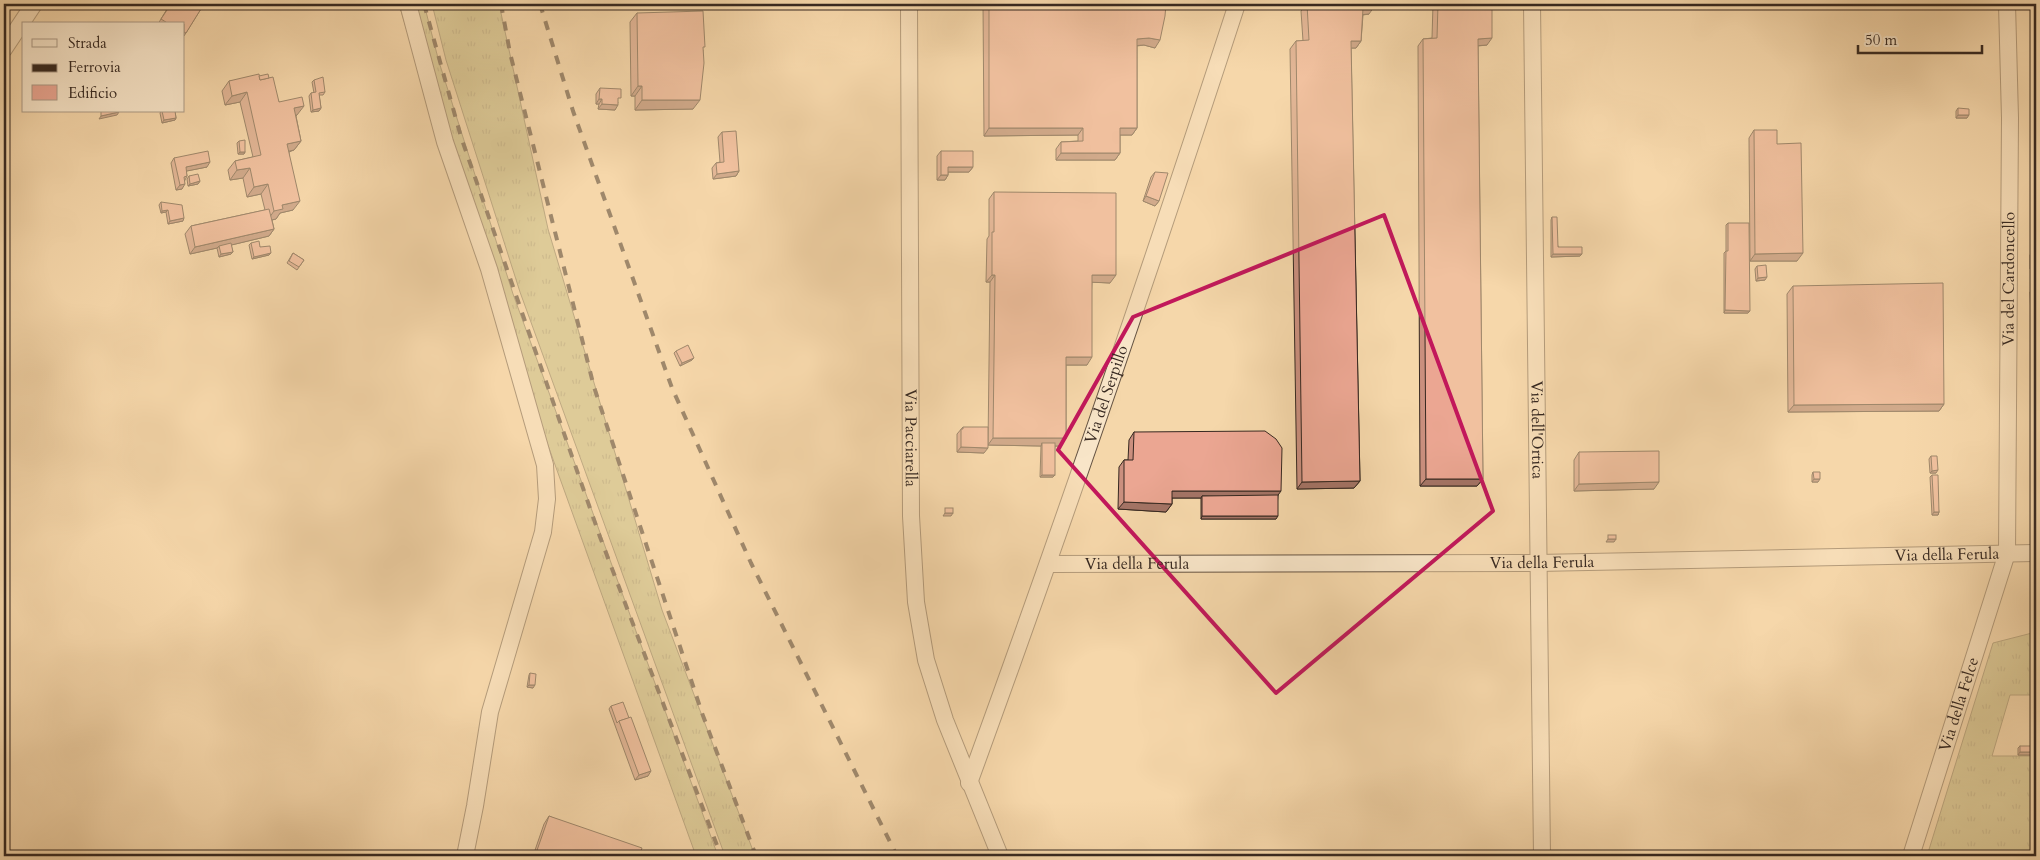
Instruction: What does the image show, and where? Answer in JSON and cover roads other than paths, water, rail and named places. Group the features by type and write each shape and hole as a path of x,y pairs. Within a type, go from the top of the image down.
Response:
{"street":[{"path":"22,22 34,4"},
{"path":"408,4 445,142 489,269 546,465 548,499 543,532 490,712 476,806 465,856"},
{"name":"Via Pacciarella","path":"909,4 911,506 916,602 926,660 945,720 1000,856"},
{"name":"Via del Serpillo","path":"970,784 1164,228 1237,4"},
{"name":"Via dell'Ortica","path":"1532,4 1537,563 1542,856"},
{"name":"Via del Cardoncello","path":"2007,553 2010,118 2008,4"},
{"path":"4,50 22,22"},
{"name":"Via della Felce","path":"1911,856 2007,553"},
{"name":"Via della Ferula","path":"1048,564 1537,563 2036,553"}],"railway":[{"path":"424,4 461,137 600,537 721,856"},
{"path":"501,4 510,53 594,387 702,713 756,856"},
{"path":"540,4 573,111 672,388 751,563 897,856"}]}
